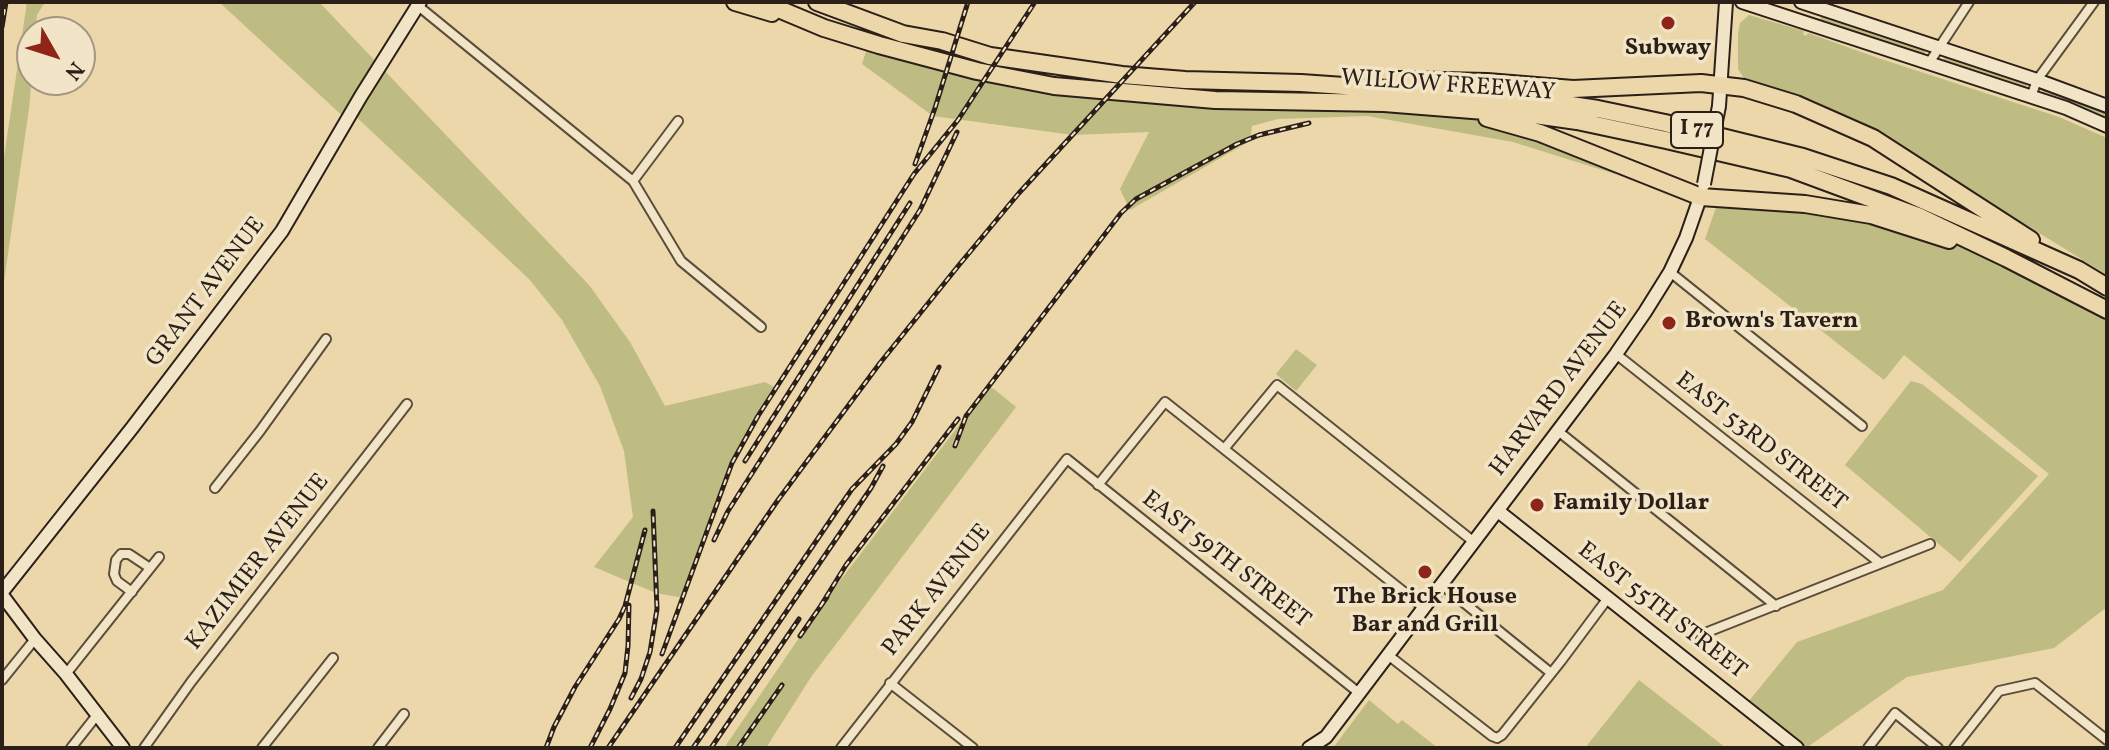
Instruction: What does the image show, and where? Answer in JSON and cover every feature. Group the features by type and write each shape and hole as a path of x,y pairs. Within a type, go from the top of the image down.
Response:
{"highway":[{"path":"735,2 824,28"},
{"name":"WILLOW FREEWAY","path":"762,2 824,28 879,45 977,71 1054,86 1215,100 1384,103 1535,115 1577,121 1791,169 1918,216 2107,310"},
{"name":"WILLOW FREEWAY","path":"817,2 903,34 942,41 990,56 1122,75 1199,81 1301,83 1531,99 1681,126 1803,157 1891,186 2079,270 2107,287"},
{"path":"847,2 903,34"},
{"path":"1301,83 1412,80 1573,89 1701,83 1744,88 1796,104 1873,138 2079,270"},
{"path":"1451,108 1540,133 1702,190 1871,215 2006,258"}],"street":[{"name":"HARVARD AVENUE","path":"1309,748 1326,737 1442,585 1616,354 1670,272 1686,238 1702,190 1719,106 1726,2"},
{"path":"1742,2 2066,108 2107,126"},
{"path":"1801,2 1820,5 2107,106"},
{"path":"1929,63 1969,2"},
{"path":"2031,97 2037,80 2094,2"},
{"path":"419,4 633,181 681,261 761,327"},
{"name":"GRANT AVENUE","path":"2,594 282,231 419,4"},
{"path":"1811,23 1820,5"},
{"path":"633,181 678,121"},
{"path":"1670,272 1862,426"},
{"path":"215,488 326,339"},
{"name":"EAST 53RD STREET","path":"1616,354 1880,563"},
{"path":"1224,449 1277,385 1474,542"},
{"path":"1098,485 1165,402 1424,608"},
{"name":"KAZIMIER AVENUE","path":"144,748 191,682 407,404"},
{"path":"1558,431 1776,606"},
{"name":"EAST 59TH STREET","path":"1067,459 1359,693"},
{"name":"PARK AVENUE","path":"841,748 1067,459"},
{"name":"EAST 55TH STREET","path":"1498,511 1797,748"},
{"path":"1701,639 1705,633 1930,544"},
{"path":"132,592 117,581 114,574 116,560 121,554 129,554 150,568"},
{"path":"66,674 159,557"},
{"path":"2,576 20,570"},
{"path":"1442,585 1551,673"},
{"path":"2,594 123,748"},
{"path":"1388,655 1497,738 1608,598"},
{"path":"2,680 35,639"},
{"path":"262,748 333,658"},
{"path":"890,683 971,747"},
{"path":"1954,748 1999,691 2035,683 2107,740"},
{"path":"1868,748 1895,713 1938,748"},
{"path":"378,748 404,714"},
{"path":"71,748 97,715"}],"shaded area":[{"path":"27,2 45,2 37,16 25,16"},
{"path":"219,2 319,2 589,285 630,342 665,406 765,382 776,388 732,463 684,598 656,593 594,567 633,517 624,451 600,386 562,320 529,279 352,113 347,120"},
{"path":"1749,15 2059,117 2107,138 2107,275 1881,135 1813,100 1744,78 1738,69 1738,34 1740,23"},
{"path":"1824,15 1923,47 1925,53 1923,56 1820,22"},
{"path":"869,42 1054,86 1451,108 1619,164 1615,174 1513,142 1367,116 1278,119 1252,126 1250,141 1130,210 1120,189 1149,132 1073,135 933,116 862,64"},
{"path":"1947,55 2025,81 2027,86 2024,89 1945,64 1943,60"},
{"path":"16,76 16,96 30,96 3,288 2,171"},
{"path":"2044,88 2107,111 2107,120 2043,96"},
{"path":"1719,199 1871,215 2006,258 2107,310 2107,607 2054,648 1907,677 1806,748 1797,748 1744,707 1797,642 1943,590 2049,474 1904,355 1884,380 1705,239"},
{"path":"1296,349 1317,365 1296,391 1276,374"},
{"path":"1911,381 1922,384 2038,476 1960,562 1845,465"},
{"path":"988,387 1016,407 811,677 766,748 724,748 820,607"},
{"path":"1639,680 1726,748 1585,748"},
{"path":"1369,700 1398,724 1402,720 1438,748 1333,748"}],"railway":[{"path":"2,27 6,2"},
{"path":"915,164 968,2"},
{"path":"662,654 732,463 758,416 914,174 958,120 1035,2"},
{"path":"608,748 778,500 880,363 1019,193 1195,2"},
{"path":"955,446 966,416 1121,213 1136,199 1237,144 1259,135 1309,123"},
{"path":"714,540 728,511 920,210 957,132"},
{"path":"745,461 910,203"},
{"path":"675,748 852,489 896,444 912,422 939,367"},
{"path":"820,607 846,565 958,419"},
{"path":"693,748 883,466"},
{"path":"631,698 650,652 657,609 653,511"},
{"path":"546,748 575,687 625,606 645,530"},
{"path":"800,636 827,597"},
{"path":"590,748 625,673 629,605"},
{"path":"711,748 799,619"},
{"path":"738,748 782,685"}],"place":[{"name":"Subway","path":"1668,23"},
{"name":"Brown's Tavern","path":"1669,323"},
{"name":"Family Dollar","path":"1537,505"},
{"name":"The Brick House Bar and Grill","path":"1425,572"}]}
